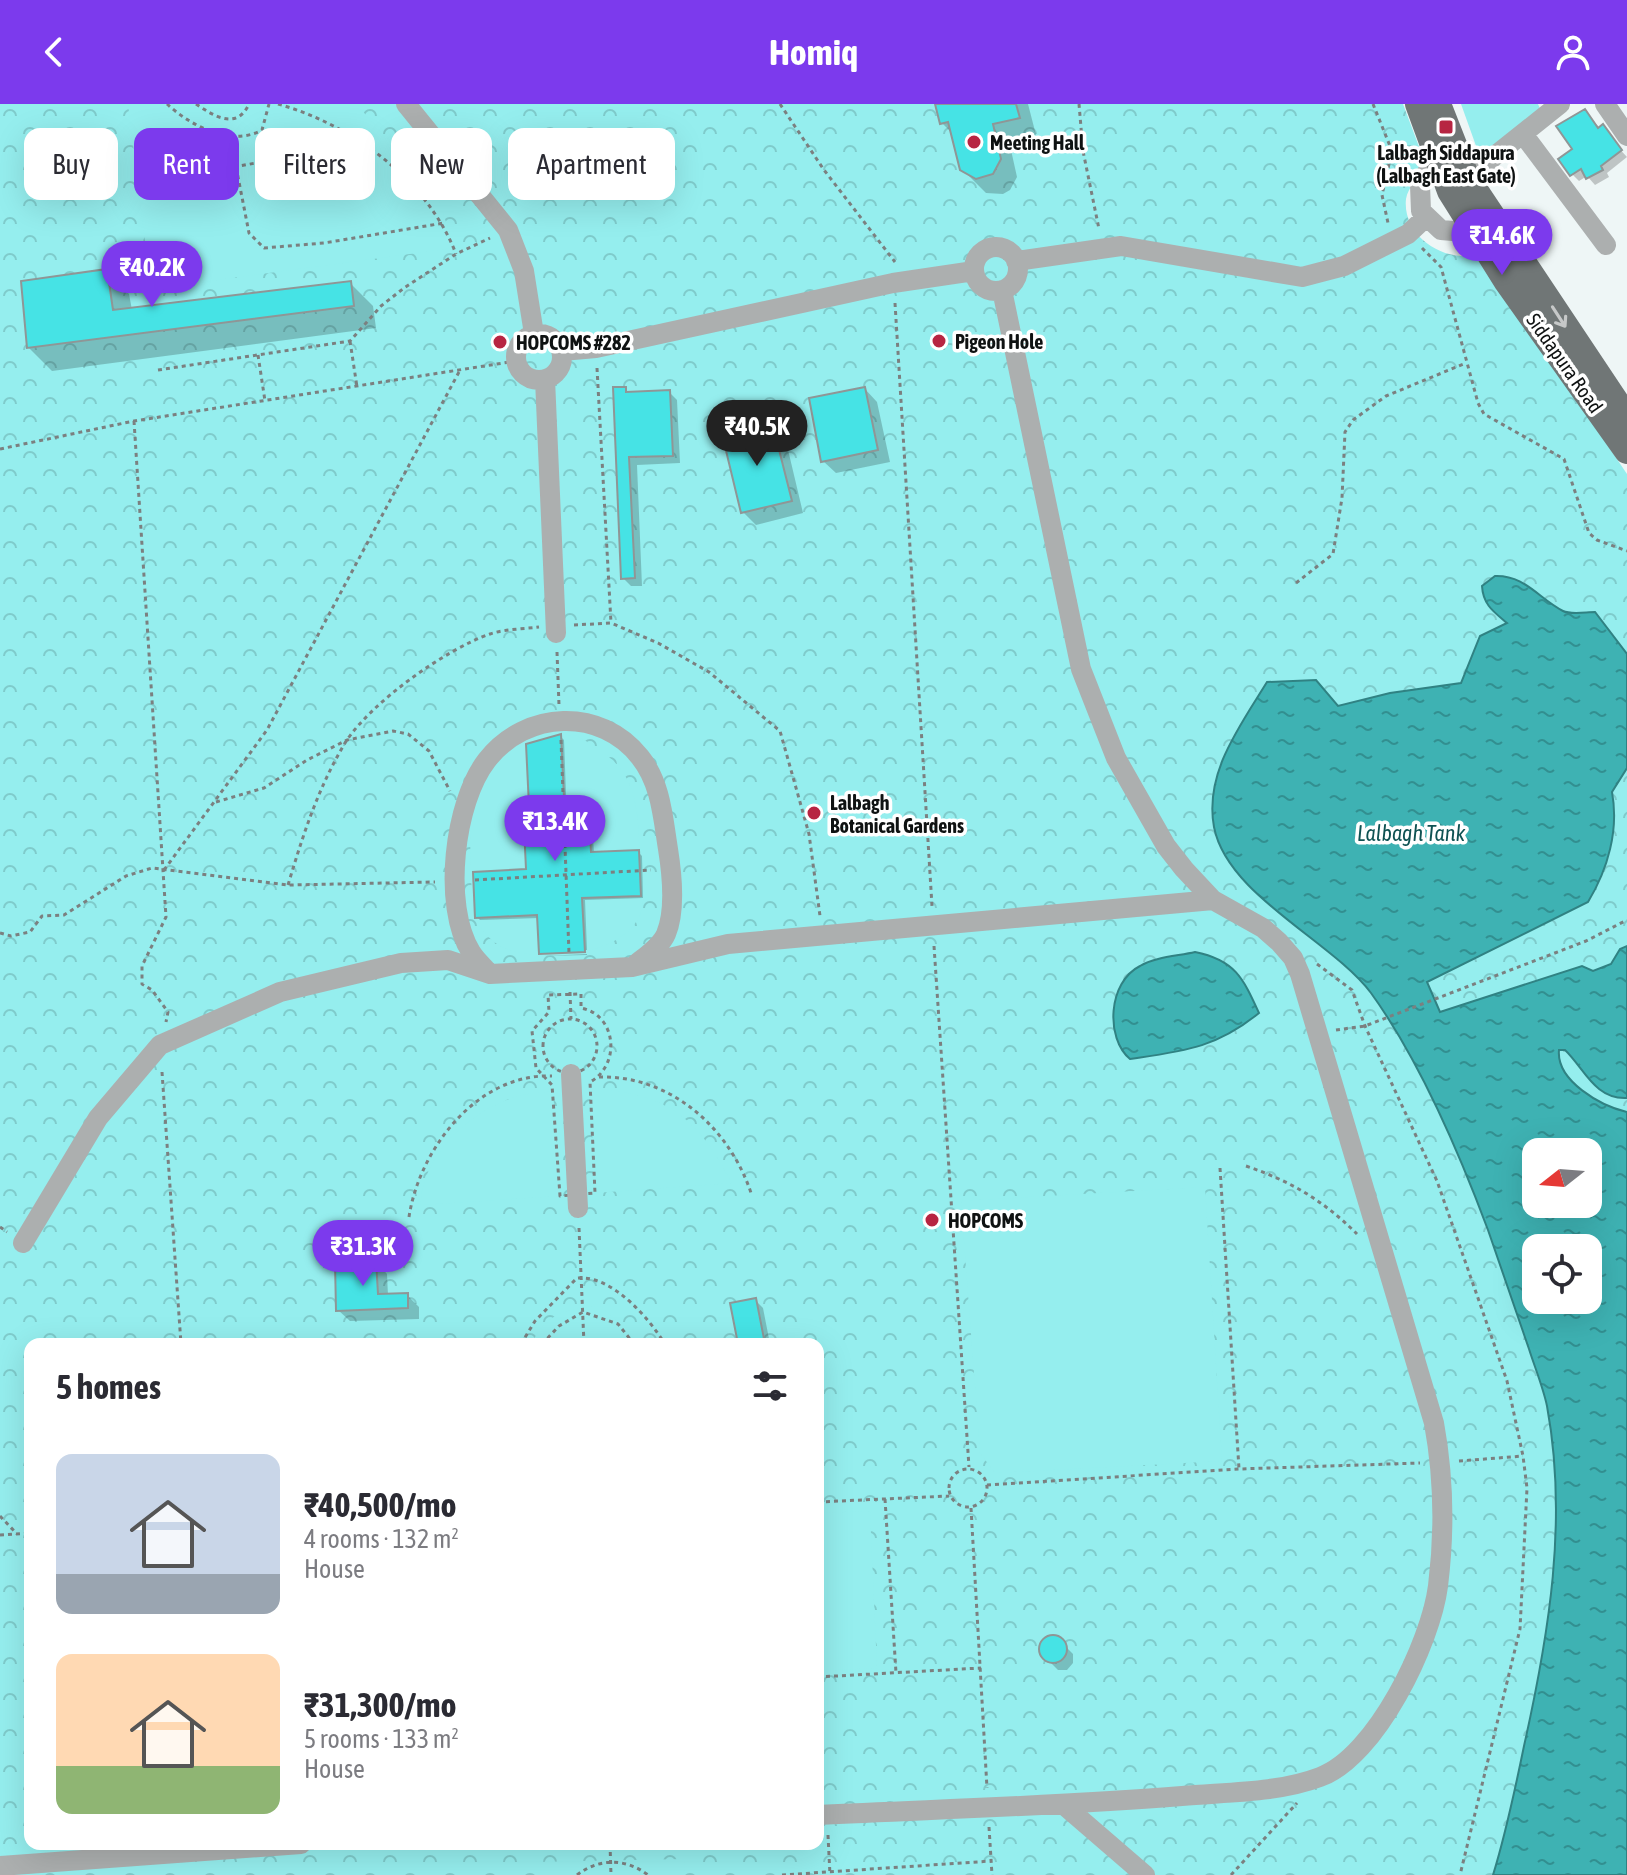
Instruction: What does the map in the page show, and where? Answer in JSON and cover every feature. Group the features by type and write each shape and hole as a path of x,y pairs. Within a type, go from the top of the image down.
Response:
{"main road":[{"name":"Siddapura Road","path":"1418,104 1436,156 1627,418"},
{"name":"Siddapura Road","path":"1438,104 1459,184 1477,233 1607,390 1627,451"}],"street":[{"path":"406,104 508,230 524,271 534,334"},
{"path":"1459,184 1560,104"},
{"path":"1605,104 1627,136"},
{"path":"1523,134 1606,245"},
{"path":"1436,156 1420,185 1418,200 1425,218 1441,230 1477,233"},
{"path":"1016,261 1121,246 1169,251 1294,277 1344,266 1400,238 1425,218"},
{"path":"989,248 1006,249 1016,261 1016,278 1002,290 985,288 974,271 977,258 989,248"},
{"path":"562,351 596,348 902,282 974,271"},
{"path":"824,1823 988,1807 1065,1806 1268,1788 1322,1777 1373,1735 1422,1638 1438,1589 1445,1494 1434,1423 1293,958 1263,928 1213,900 1159,833 1116,758 1081,669 1002,290"},
{"path":"534,334 552,337 562,351 559,369 545,379 527,377 516,361 520,344 534,334"},
{"path":"545,379 556,633"},
{"path":"490,974 470,952 461,927 453,867 463,820 475,779 504,743 530,728 560,719 601,726 641,758 661,801 671,869 671,907 666,935 632,967"},
{"path":"23,1243 98,1118 160,1045 259,999 401,963 448,960 490,974 632,967 728,944 1213,900"},
{"path":"571,1075 578,1208"},
{"path":"1065,1806 1145,1875"},
{"path":"0,1866 219,1850"}],"path":[{"path":"167,104 184,119 208,128"},
{"path":"196,104 219,118 233,120 244,114 249,104"},
{"path":"239,137 248,138 262,130 269,104"},
{"path":"278,104 372,146 444,223 456,254"},
{"path":"780,104 902,282 933,926 969,1467"},
{"path":"1079,104 1083,151 1103,249"},
{"path":"1373,104 1392,151 1382,195 1400,238 1441,267 1466,363 1484,414 1564,459 1589,533 1597,540 1627,551"},
{"path":"239,189 249,233 264,248 324,243 444,223"},
{"path":"158,370 350,341 381,306 456,254 508,230"},
{"path":"350,341 357,387"},
{"path":"596,348 611,623"},
{"path":"258,355 265,401"},
{"path":"0,449 134,421 516,361"},
{"path":"1296,583 1333,554 1338,535 1345,432 1353,420 1386,396 1466,363"},
{"path":"164,870 267,730 459,372"},
{"path":"134,421 166,917 142,966 142,984 152,990 168,1012 160,1045 181,1338"},
{"path":"556,633 568,875 571,1019"},
{"path":"214,802 264,788 347,740 393,731 408,734 429,751 463,820"},
{"path":"0,933 11,936 30,932 42,916 64,915 139,870 164,870 288,885 454,881 671,869"},
{"path":"1316,1032 1365,1026 1586,941 1627,920"},
{"path":"1314,962 1352,990 1365,1026 1437,1181 1507,1381 1523,1456 1526,1549 1520,1629 1460,1875"},
{"path":"571,1019 592,1030 597,1041 592,1063 571,1075"},
{"path":"571,1019 549,1029 543,1046 548,1062 571,1075"},
{"path":"409,1217 420,1177 463,1112 513,1082 543,1076 571,1075 638,1081 680,1101 728,1144 752,1196"},
{"path":"1246,1166 1286,1179 1317,1198 1363,1241"},
{"path":"1220,1168 1239,1469"},
{"path":"578,1208 584,1338"},
{"path":"525,1338 535,1321 577,1278 582,1277 602,1282 626,1299 660,1338"},
{"path":"548,1338 559,1326 583,1312 618,1324 629,1338"},
{"path":"987,1485 1239,1469 1441,1463 1523,1456"},
{"path":"949,1496 958,1506 971,1508 983,1501 987,1485 984,1477 969,1467"},
{"path":"949,1496 954,1475 969,1467"},
{"path":"824,1502 949,1496"},
{"path":"885,1499 896,1673"},
{"path":"971,1508 992,1875"},
{"path":"0,1516 17,1534"},
{"path":"0,1535 24,1533"},
{"path":"824,1677 981,1668"},
{"path":"1231,1875 1322,1777"},
{"path":"824,1830 830,1873"},
{"path":"610,1850 611,1875"},
{"path":"782,1875 991,1861"},
{"path":"577,1875 592,1865 611,1862 632,1865 648,1875"}],"green space":[{"name":"Lalbagh Botanical Gardens","path":"0,104 1403,104 1427,168 1407,195 1411,225 1429,245 1441,251 1454,255 1479,254 1627,474 1627,1875 0,1875"},
{"path":"128,104 356,104 391,142 391,200 439,200 454,248 151,289 140,200 239,200 239,128 134,128 134,152"},
{"path":"1461,104 1538,104 1541,111 1480,157"},
{"path":"575,735 618,765 632,790 638,821 642,908 634,925 619,938 599,947 553,955 509,950 494,942 475,918 471,866 472,811 491,771 526,736"},
{"path":"590,1088 640,1096 676,1112 705,1140 732,1183 595,1193"},
{"path":"553,1091 560,1196 421,1205 429,1169 465,1124 515,1097"},
{"path":"1205,1187 1222,1461 995,1473 980,1453 961,1201"},
{"path":"601,1306 634,1338 535,1338 552,1318 578,1309"},
{"path":"870,1511 877,1668 824,1671 824,1513"},
{"path":"684,1859 685,1875 535,1875 535,1862"}],"water":[{"name":"Lalbagh Tank","path":"1495,576 1506,577 1523,583 1563,611 1595,612 1627,654 1627,768 1612,792 1614,821 1610,849 1588,902 1427,982 1440,1012 1582,966 1593,971 1611,964 1620,949 1627,946 1627,1098 1606,1094 1591,1082 1565,1050 1559,1050 1560,1061 1572,1082 1593,1098 1627,1112 1627,1875 1493,1875 1533,1704 1553,1577 1556,1491 1545,1399 1477,1201 1437,1108 1405,1047 1371,993 1354,974 1259,896 1239,874 1223,852 1214,827 1212,807 1219,769 1236,733 1267,682 1316,680 1338,706 1390,693 1461,683 1480,636 1507,623 1487,603 1482,586"},
{"path":"1195,952 1220,960 1236,972 1259,1013 1214,1041 1130,1059 1122,1050 1114,1025 1116,997 1121,984 1129,974 1146,963"}],"building":[{"name":"Meeting Hall","path":"935,104 1016,104 1020,118 993,124 1001,159 993,174 976,179 960,170 948,122 940,124"},
{"path":"1585,109 1598,128 1603,124 1622,150 1601,166 1603,170 1586,179 1581,169 1570,176 1558,159 1572,149 1556,126"},
{"path":"107,269 113,310 351,281 354,306 27,348 21,281"},
{"path":"613,387 626,387 626,392 670,390 673,456 629,457 635,578 621,579"},
{"path":"865,387 878,450 821,462 809,398"},
{"path":"772,422 792,501 741,513 722,434"},
{"path":"561,734 565,818 589,817 591,852 639,850 641,896 582,898 585,952 539,954 537,915 475,918 473,872 526,869 524,827 530,827 526,744"},
{"path":"376,1260 378,1294 408,1293 408,1308 336,1311 335,1262"},
{"path":"756,1298 764,1338 737,1338 730,1303"},
{"path":"1053,1635 1063,1639 1067,1649 1063,1659 1053,1663 1043,1659 1039,1649 1043,1639"}],"place":[{"name":"Lalbagh Siddapura (Lalbagh East Gate)","path":"1446,127"},
{"name":"Meeting Hall","path":"974,142"},
{"name":"Pigeon Hole","path":"939,341"},
{"name":"HOPCOMS #282","path":"500,342"},
{"name":"Lalbagh Botanical Gardens","path":"814,813"},
{"name":"HOPCOMS","path":"932,1220"}]}
